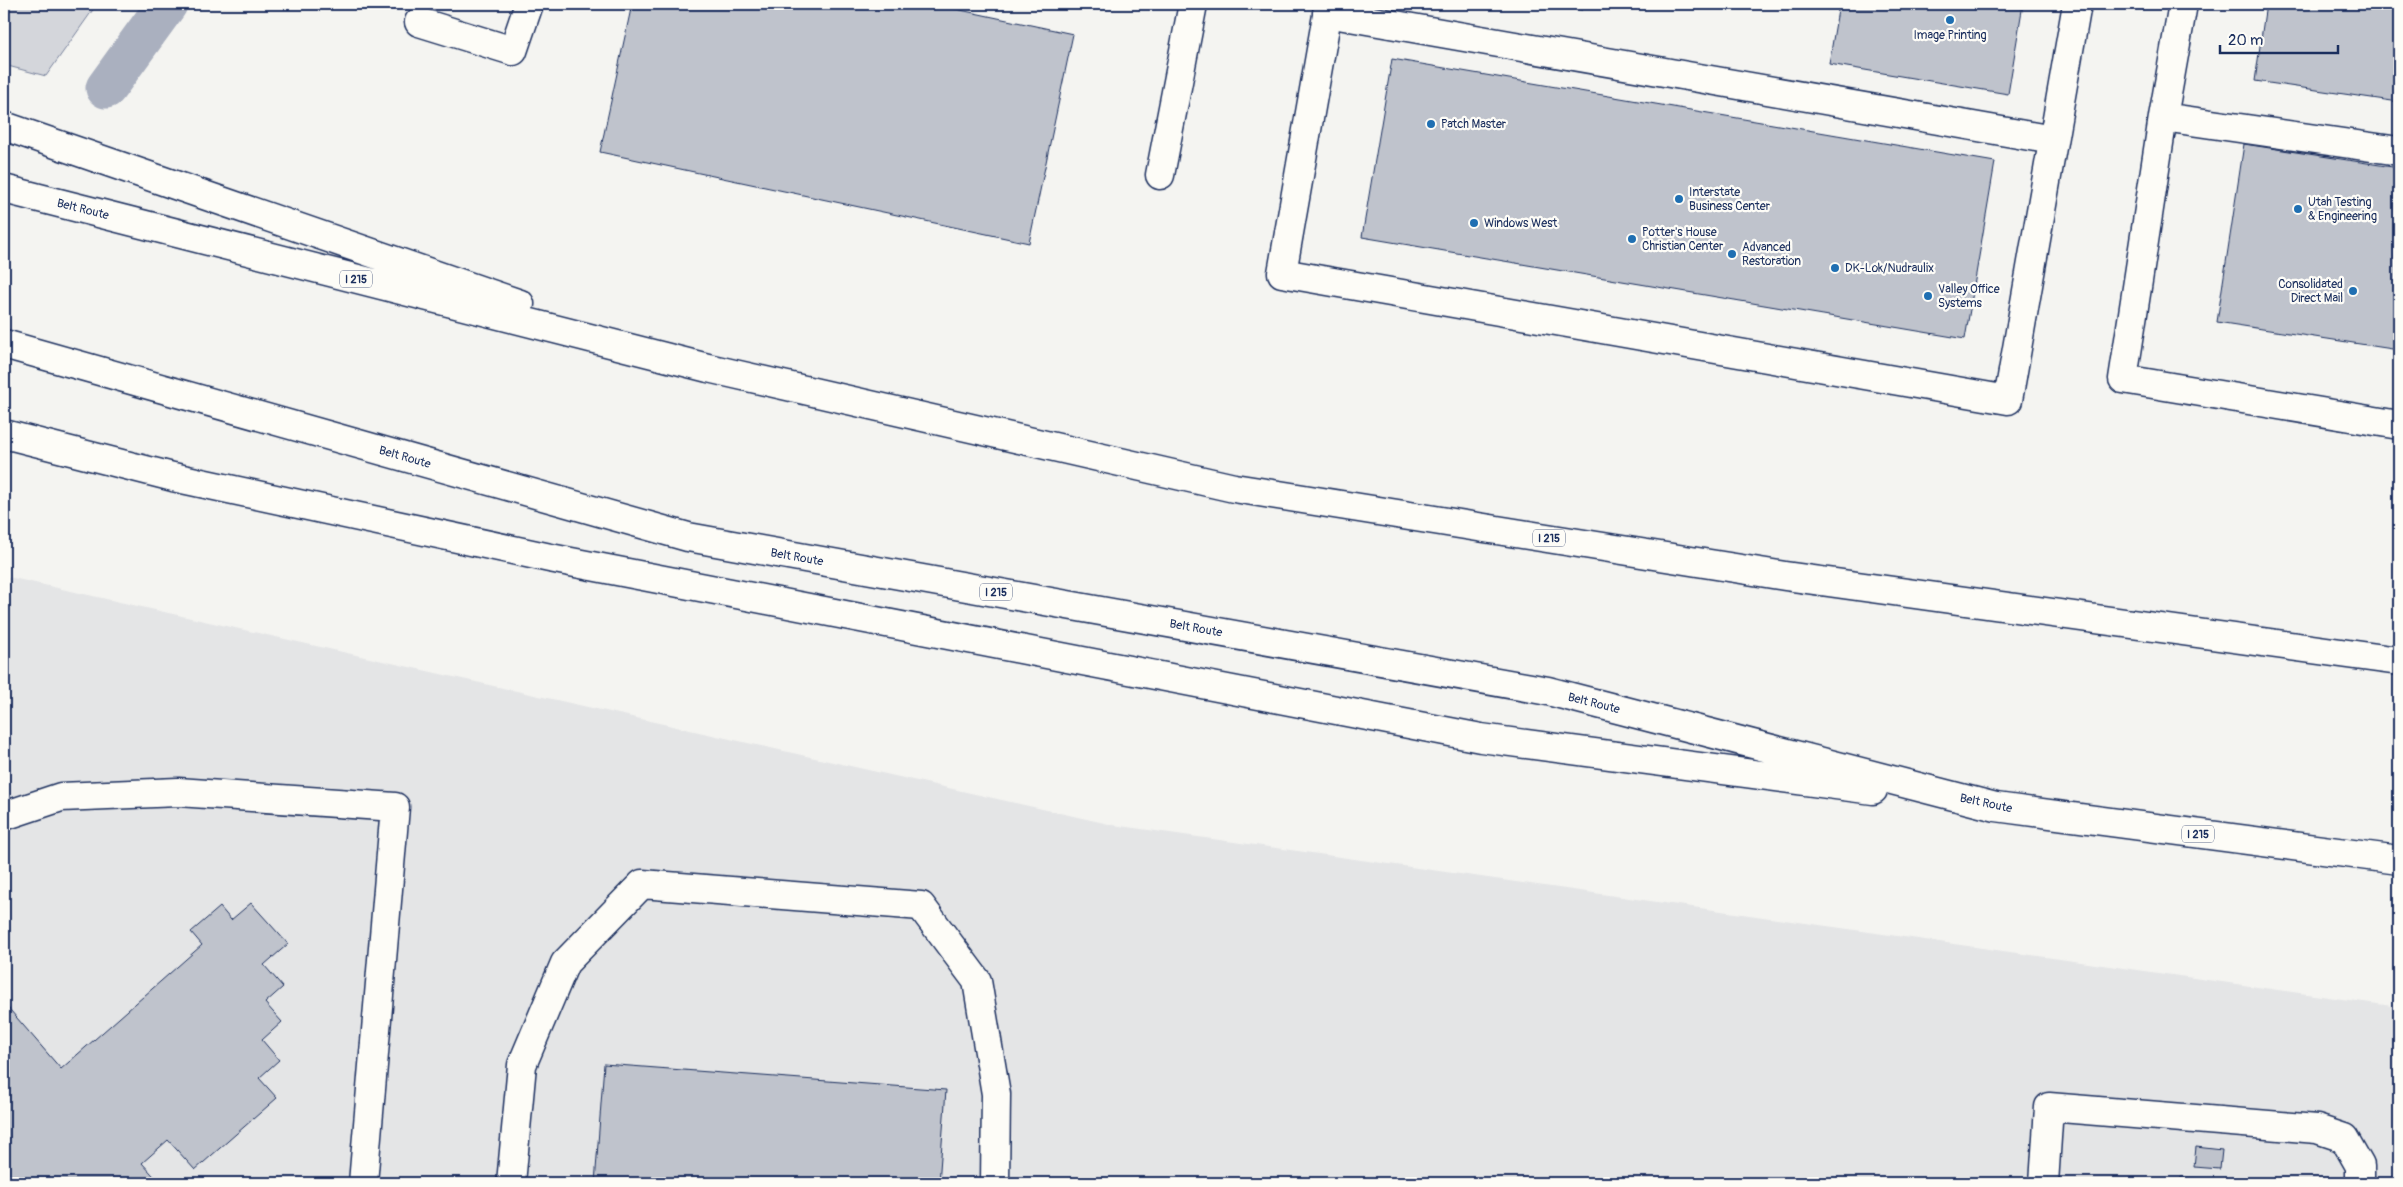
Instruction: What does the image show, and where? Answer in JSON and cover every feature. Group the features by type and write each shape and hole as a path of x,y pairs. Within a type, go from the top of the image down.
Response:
{"main road":[{"path":"420,22 513,51 529,4"},
{"path":"1160,175 1193,4"},
{"path":"2053,140 1328,8 1282,273 2008,400 2077,4"},
{"path":"2183,4 2163,117 2123,379 2399,424"},
{"path":"2163,117 2399,151"},
{"path":"4,126 708,368"},
{"name":"Belt Route","path":"4,189 708,368 1234,488 1785,576 2399,661"},
{"name":"Belt Route","path":"4,344 688,537 1548,691 1996,807 2399,860"},
{"path":"4,434 173,478 550,558 1481,738 1996,807"},
{"path":"4,816 61,798 178,792 394,807 363,1183"},
{"path":"511,1183 522,1065 565,963 642,884 921,906 977,981 996,1094 995,1183"},
{"path":"2044,1183 2049,1107 2317,1129 2344,1138 2360,1166 2360,1183"}],"shaded area":[{"path":"4,4 97,4 46,76 4,65"},
{"path":"4,576 1113,825 2399,1007 2399,1183 4,1183"}],"building":[{"path":"632,4 932,4 1073,34 1029,243 600,152"},
{"path":"1544,4 1583,4 1582,10"},
{"path":"1839,4 2023,4 2008,94 1829,64"},
{"path":"2266,4 2399,4 2399,102 2255,81"},
{"name":"Interstate Business Center","path":"1392,59 1995,162 1965,339 1362,237"},
{"path":"2244,144 2399,168 2399,350 2217,322"},
{"path":"251,903 288,944 264,965 283,987 265,1003 282,1022 262,1040 279,1060 259,1078 277,1098 195,1170 168,1140 142,1163 160,1183 4,1183 4,1003 61,1069 202,945 191,932 220,907 231,920"},
{"path":"604,1064 946,1090 939,1183 595,1183"},
{"path":"2196,1147 2222,1150 2220,1169 2194,1167"},
{"path":"2181,1177 2274,1183 2180,1183"}],"waterway":[{"path":"106,88 167,4"}],"place":[{"name":"Image Printing","path":"1950,20"},
{"name":"Patch Master","path":"1431,124"},
{"name":"Interstate Business Center","path":"1679,199"},
{"name":"Utah Testing & Engineering","path":"2298,209"},
{"name":"Windows West","path":"1474,223"},
{"name":"Potter's House Christian Center","path":"1632,239"},
{"name":"Advanced Restoration","path":"1732,254"},
{"name":"DK-Lok/Nudraulix","path":"1835,268"},
{"name":"Consolidated Direct Mail","path":"2353,291"},
{"name":"Valley Office Systems","path":"1928,296"}]}
